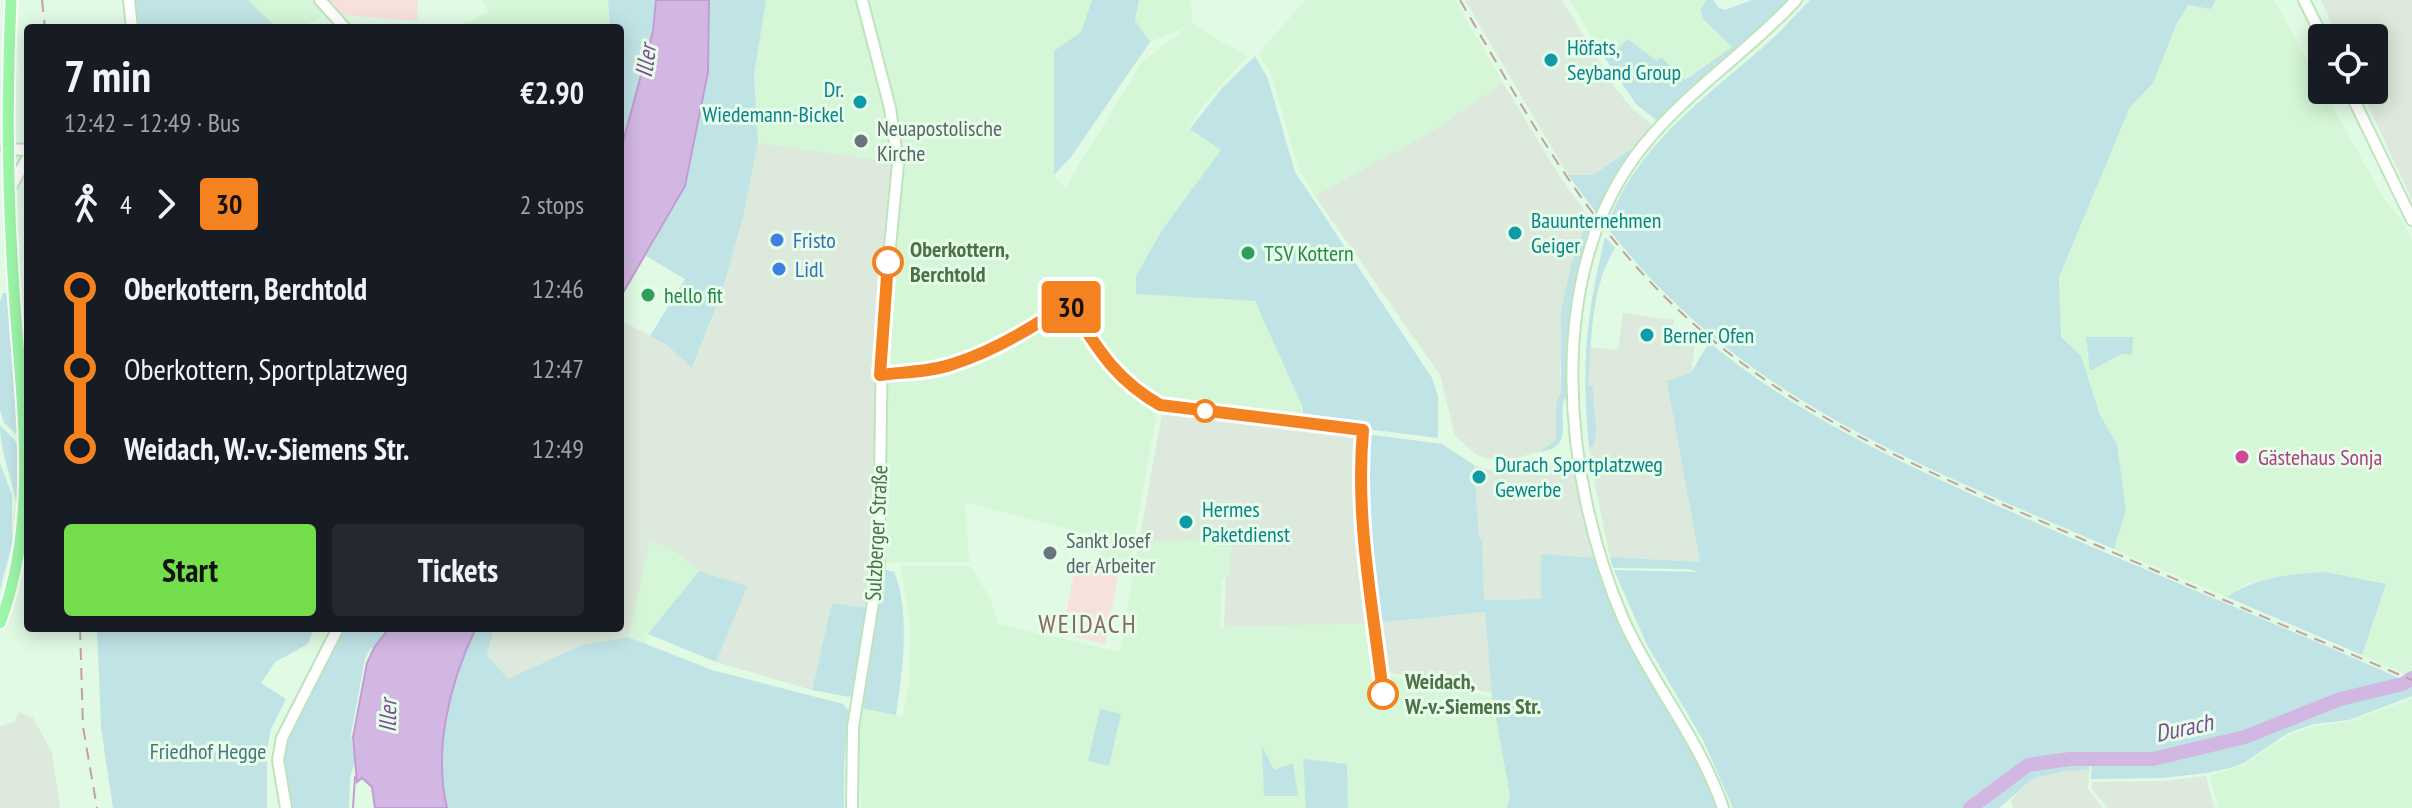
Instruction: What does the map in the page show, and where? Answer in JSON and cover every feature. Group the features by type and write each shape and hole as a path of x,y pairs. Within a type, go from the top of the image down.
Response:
{"main road":[{"path":"0,623 18,559 24,484 8,192 11,0"}],"street":[{"path":"129,0 132,24"},
{"path":"320,0 341,24"},
{"name":"Sulzberger Straße","path":"852,808 853,727 879,565 880,375 898,164 897,142 862,0"},
{"path":"1723,808 1695,745 1625,622 1601,558 1578,458 1573,401 1574,335 1586,267 1604,209 1640,149 1673,113 1767,32 1796,0"},
{"path":"2304,0 2316,24"},
{"path":"2356,104 2412,220"},
{"path":"7,149 24,150"},
{"path":"8,192 24,164"},
{"path":"286,808 278,760 282,738 336,632"}],"shaded area":[{"path":"248,0 311,0 324,13 321,18 307,24 273,24"},
{"path":"328,0 418,0 417,21 343,15"},
{"path":"483,0 608,0 610,24 460,24 488,12"},
{"path":"766,0 1092,0 1081,32 1054,175 1065,188 1142,62 1188,26 1150,42 1135,20 1139,0 1191,0 1192,23 1247,57 1202,107 1188,128 1222,150 1162,230 1136,276 1136,294 1255,301 1303,408 1303,421 1159,401 1128,573 1100,567 1102,538 969,503 965,504 969,562 883,562 886,312 901,164 758,143 754,75"},
{"path":"1305,0 1455,0 1503,83 1431,132 1315,196 1299,171 1272,76 1259,53"},
{"path":"1465,0 1562,0 1616,89 1652,125 1637,145 1593,175 1568,175"},
{"path":"1570,0 1707,0 1700,10 1704,20 1732,47 1684,80 1661,58 1657,61 1628,39 1614,52 1600,51"},
{"path":"2216,0 2274,0 2308,62 2308,104 2331,104 2384,199 2403,221 2412,240 2412,677 2362,655 2386,585 2325,572 2288,575 2245,584 2227,597 2114,549 2126,510 2117,444 2100,415 2081,356 2061,337 2059,277 2130,107 2153,83 2176,25 2188,4 2210,9"},
{"path":"2321,0 2412,0 2412,200 2367,104 2388,104 2388,24 2332,24"},
{"path":"1503,83 1562,180 1588,216 1571,265 1560,368 1561,391 1556,405 1556,440 1539,452 1507,460 1477,455 1455,436 1440,375 1315,196 1431,132"},
{"path":"758,143 892,162 878,301 873,564 866,608 832,604 812,690 716,662 746,586 699,571 672,549 650,541 628,637 582,645 508,680 487,655 493,632 624,632 624,322 667,345 693,367 722,292 743,217"},
{"path":"1623,313 1674,320 1672,332 1696,335 1691,373 1668,382 1700,562 1610,557 1590,460 1589,447 1593,447 1593,387 1588,386 1589,347 1618,350"},
{"path":"1163,408 1360,432 1355,470 1361,558 1370,623 1224,627 1226,577 1230,574 1232,538 1139,542"},
{"path":"1575,463 1597,558 1541,554 1541,599 1484,600 1482,539 1479,539 1474,465 1493,471 1507,471"},
{"path":"1232,537 1230,574 1222,580 1220,627 1370,623 1379,674 1492,697 1510,795 1507,808 862,808 858,741 861,708 903,716 909,683 911,629 901,566 970,566 991,599 998,624 1120,652 1139,542"},
{"path":"649,541 672,549 699,571 648,634 645,644 628,637"},
{"path":"1076,563 1119,571 1105,644 1062,634"},
{"path":"1485,612 1492,693 1382,671 1375,623"},
{"path":"2412,699 2412,808 2218,808 2210,776 2244,765 2289,735 2315,726 2349,722"},
{"path":"19,712 33,718 52,753 60,808 0,808 0,726 14,722"},
{"path":"2089,770 2088,789 2103,808 2013,808 2011,800 2033,779 2065,771"},
{"path":"2206,776 2214,808 2108,808 2091,788 2092,782 2162,781"}],"green space":[{"path":"133,0 248,0 273,24 136,24"},
{"path":"608,0 656,0 653,31 624,138 624,24 610,24"},
{"path":"709,0 766,0 754,75 758,143 743,217 722,292 692,368 667,345 650,336 685,279 646,256 685,186 708,72"},
{"path":"1092,0 1139,0 1135,20 1150,42 1071,157 1054,175 1054,51 1081,32"},
{"path":"1707,0 1713,0 1725,10 1752,0 1792,0 1764,29 1656,120 1636,104 1600,51 1614,52 1628,39 1657,61 1661,57 1685,80 1732,47 1704,20 1700,10"},
{"path":"1810,0 2216,0 2211,9 2188,5 2176,25 2153,83 2130,107 2059,277 2061,337 2081,356 2100,415 2117,444 2126,510 2114,549 1904,456 1838,422 1775,383 1715,339 1659,287 1607,227 1636,170 1655,146"},
{"name":"TSV Kottern","path":"1255,56 1268,79 1295,172 1432,378 1438,396 1438,438 1303,421 1303,408 1255,301 1136,294 1136,276 1162,230 1221,150 1190,129 1222,88"},
{"path":"1637,145 1609,190 1598,215 1568,175 1593,175"},
{"path":"1588,216 1595,225 1569,360 1569,399 1564,399 1563,433 1557,445 1539,452 1556,440 1556,404 1561,391 1561,312 1571,265"},
{"path":"1605,237 1615,248 1601,280 1594,315 1588,386 1593,387 1596,432 1593,447 1589,447 1585,391 1587,341 1593,292"},
{"path":"3,293 9,293 17,435 4,423 0,410 0,301"},
{"path":"2086,337 2133,337 2132,355 2121,354 2090,371"},
{"path":"1709,342 1784,397 1864,443 2032,521 2412,684 2412,696 2349,720 2314,724 2288,733 2244,763 2207,773 2162,778 2091,779 2090,752 2089,770 2065,771 2033,779 1999,808 1733,808 1704,742 1646,643 1614,570 1698,572 1689,569 1613,568 1610,557 1700,562 1667,381 1691,373"},
{"path":"0,425 17,443 20,485 18,517 3,448"},
{"path":"1366,434 1442,444 1474,465 1479,538 1482,539 1484,600 1541,599 1541,554 1597,558 1717,808 1507,808 1510,795 1492,697 1485,612 1375,623 1364,509 1370,508 1369,493 1363,492"},
{"path":"0,463 12,495 12,544 0,590"},
{"path":"882,569 894,572 904,624 896,715 861,708"},
{"path":"699,571 747,586 716,662 648,634"},
{"path":"2325,572 2386,584 2362,655 2227,597 2262,581"},
{"path":"832,603 866,608 849,697 812,690"},
{"name":"Friedhof Hegge","path":"97,632 312,632 308,644 275,662 261,683 286,699 271,729 267,750 267,808 113,808 101,728"},
{"path":"339,632 386,632 365,659 351,734 355,762 350,777 349,808 293,808 285,758 299,712"},
{"path":"474,632 493,632 487,655 508,679 582,645 628,637 712,670 843,704 849,711 844,808 447,808 443,785 443,739 452,693"},
{"path":"1100,709 1121,714 1109,766 1088,761"},
{"path":"1262,746 1274,770 1293,763 1298,796 1264,796"},
{"path":"1303,759 1347,764 1348,808 1306,808"}],"water":[{"name":"Iller","path":"656,0 709,0 708,72 685,186 624,291 624,138 653,31"},
{"name":"Iller","path":"386,632 474,632 446,716 442,762 447,808 375,808 372,787 362,778 357,782 353,737 367,663"}],"waterway":[{"name":"Durach","path":"1970,808 2028,765 2070,759 2153,759 2245,737 2340,699 2403,684 2412,678"},
{"path":"353,808 355,777"}],"railway":[{"path":"42,0 45,24"},
{"path":"1460,0 1553,156 1605,230 1666,298 1710,338 1757,374 1855,434 1958,485 2412,680"},
{"path":"80,632 83,727 97,808"}],"bus line":[{"name":"30","path":"888,262 880,375 952,365 1041,322 1068,303 1107,362 1135,390 1160,405 1363,430 1359,470 1364,557 1383,694"}],"place":[{"name":"Höfats, Seyband Group","path":"1551,60"},
{"name":"Dr. Wiedemann-Bickel","path":"860,102"},
{"name":"Neuapostolische Kirche","path":"861,141"},
{"name":"Bauunternehmen Geiger","path":"1515,233"},
{"name":"Fristo","path":"777,240"},
{"name":"TSV Kottern","path":"1248,253"},
{"name":"Oberkottern, Berchtold","path":"888,262"},
{"name":"Lidl","path":"779,269"},
{"name":"hello fit","path":"648,295"},
{"name":"Berner Ofen","path":"1647,335"},
{"name":"Gästehaus Sonja","path":"2242,457"},
{"name":"Durach Sportplatzweg Gewerbe","path":"1479,477"},
{"name":"Hermes Paketdienst","path":"1186,522"},
{"name":"Sankt Josef der Arbeiter","path":"1050,553"},
{"name":"Weidach, W.-v.-Siemens Str.","path":"1383,694"}],"district":[{"name":"WEIDACH","path":"1088,624"}]}
